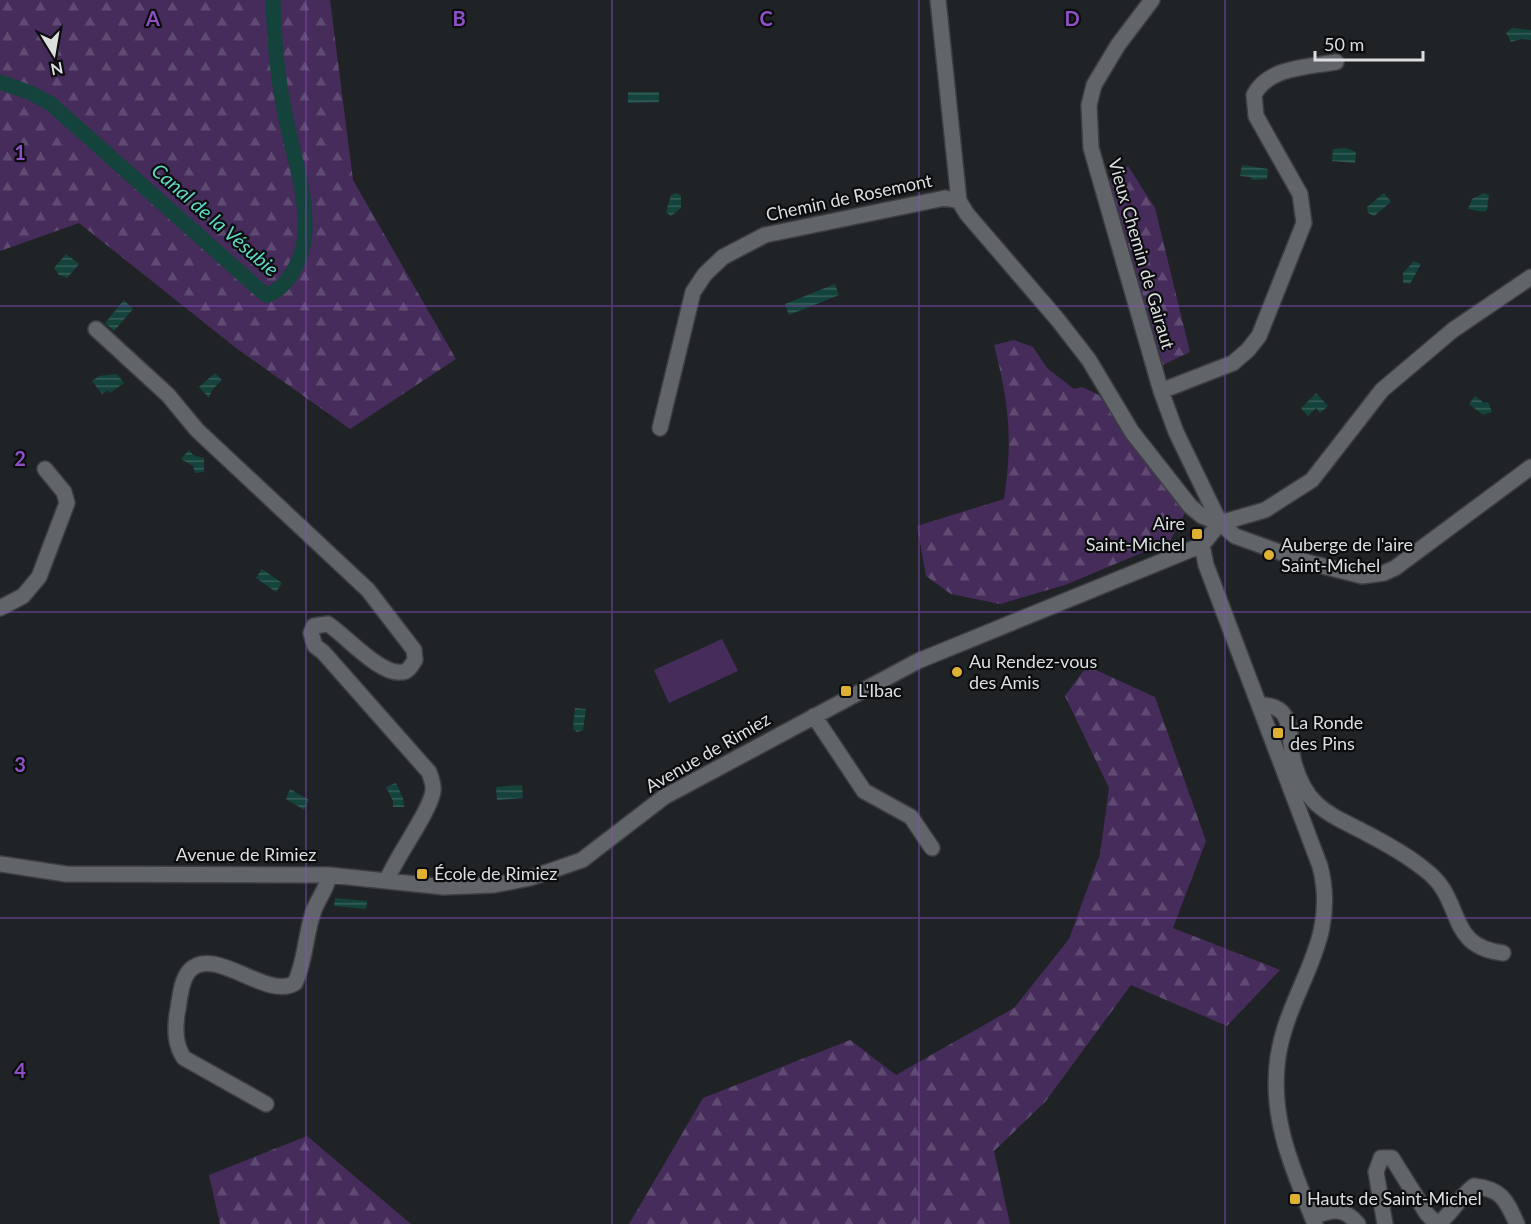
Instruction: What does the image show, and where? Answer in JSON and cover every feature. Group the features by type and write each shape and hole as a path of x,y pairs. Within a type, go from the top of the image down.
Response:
{"street":[{"name":"Chemin de Rosemont","path":"938,0 959,201 995,248 1071,336 1089,360 1132,432 1190,506 1202,516 1220,523 1235,536 1307,562 1362,576 1374,576 1395,568 1531,467"},
{"name":"Vieux Chemin de Gairaut","path":"1152,0 1118,45 1094,85 1089,105 1088,127 1095,166 1161,391 1176,432 1220,523"},
{"path":"1161,391 1233,363 1259,336 1304,223 1300,194 1256,116 1254,95 1264,81 1283,72 1336,62"},
{"name":"Chemin de Rosemont","path":"660,428 693,292 705,274 723,257 765,235 945,198 959,201"},
{"path":"1358,1224 1350,1214 1334,1209 1313,1221 1282,1141 1276,1084 1282,1035 1321,936 1325,915 1326,888 1320,866 1260,705 1206,566 1202,545 1220,523 1265,510 1312,480 1382,390 1453,330 1531,277"},
{"path":"96,329 168,395 197,430 368,590 414,650 415,660 403,673 393,671 348,642 328,624 314,626 311,633 315,646 323,652 429,772 433,781 434,790 427,807 396,859 387,880"},
{"path":"0,608 23,596 39,577 68,503 64,492 45,469"},
{"name":"Avenue de Rimiez","path":"0,864 66,874 329,875 444,887 471,887 513,882 555,871 582,860 600,849 664,797 934,654 1202,545"},
{"path":"1260,705 1270,705 1280,709 1287,718 1294,764 1313,802 1336,820 1365,833 1426,870 1447,894 1466,938 1481,949 1503,953"},
{"path":"814,716 864,791 911,817 932,848"},
{"path":"266,1104 184,1058 179,1051 176,1024 184,980 189,971 204,965 228,969 279,988 289,988 295,983 302,969 314,910 325,891 329,875"},
{"path":"1385,1224 1376,1172 1381,1158 1392,1158 1427,1214 1437,1224 1447,1218 1461,1196 1474,1186 1492,1188 1506,1200 1517,1224"}],"green space":[{"path":"0,0 330,0 353,180 456,359 350,429 236,348 79,223 0,251"},
{"path":"1128,166 1155,208 1190,352 1163,365 1109,180"},
{"path":"1014,340 1033,347 1047,368 1074,389 1082,387 1103,397 1184,504 1185,513 1170,541 1065,585 1000,604 951,594 926,576 917,526 1004,499 1009,440 1008,422 994,345"},
{"path":"722,639 738,671 669,703 654,670"},
{"path":"1087,666 1155,697 1206,841 1173,928 1280,970 1227,1026 1131,985 1045,1102 994,1151 1010,1224 629,1224 703,1098 850,1040 896,1075 1014,1008 1069,939 1100,854 1109,788 1065,696"},
{"path":"307,1136 411,1224 220,1224 209,1175"}],"shaded area":[{"path":"1512,28 1531,30 1531,40 1521,39 1511,42 1506,33"},
{"path":"628,92 659,92 659,102 628,103"},
{"path":"1346,148 1356,152 1355,163 1332,161 1333,149"},
{"path":"1242,165 1268,169 1267,179 1253,180 1250,177 1240,176"},
{"path":"677,193 681,196 681,208 671,216 666,212 671,195"},
{"path":"1384,193 1391,202 1374,216 1368,213 1367,207"},
{"path":"1484,193 1489,195 1487,210 1484,212 1468,209 1472,199"},
{"path":"66,254 79,264 67,278 59,275 54,268"},
{"path":"1414,261 1421,264 1410,284 1403,283 1403,273"},
{"path":"835,284 839,295 789,315 785,304"},
{"path":"124,300 133,309 114,331 105,323"},
{"path":"215,373 222,380 212,390 209,398 199,387"},
{"path":"117,374 124,383 110,393 108,390 102,394 92,381 99,376"},
{"path":"1316,393 1328,406 1320,413 1316,408 1308,416 1301,408"},
{"path":"1475,396 1484,403 1488,402 1492,412 1483,415 1469,404"},
{"path":"189,450 193,455 204,458 204,472 195,473 193,466 181,459"},
{"path":"262,569 282,583 276,592 256,578"},
{"path":"575,708 586,709 583,730 577,732 573,729"},
{"path":"396,783 403,798 404,807 393,807 393,801 386,787"},
{"path":"522,785 523,798 497,800 496,787"},
{"path":"290,789 309,800 304,810 286,799"},
{"path":"335,898 367,901 366,909 334,906"}],"waterway":[{"name":"Canal de la Vésubie","path":"0,82 31,93 51,104 267,295 281,287 292,273 302,249 305,225 305,209 280,86 273,0"}],"place":[{"name":"Aire Saint-Michel","path":"1197,534"},
{"name":"Auberge de l'aire Saint-Michel","path":"1269,555"},
{"name":"Au Rendez-vous des Amis","path":"957,672"},
{"name":"L'Ibac","path":"846,691"},
{"name":"La Ronde des Pins","path":"1278,733"},
{"name":"École de Rimiez","path":"422,874"},
{"name":"Hauts de Saint-Michel","path":"1295,1199"}]}
